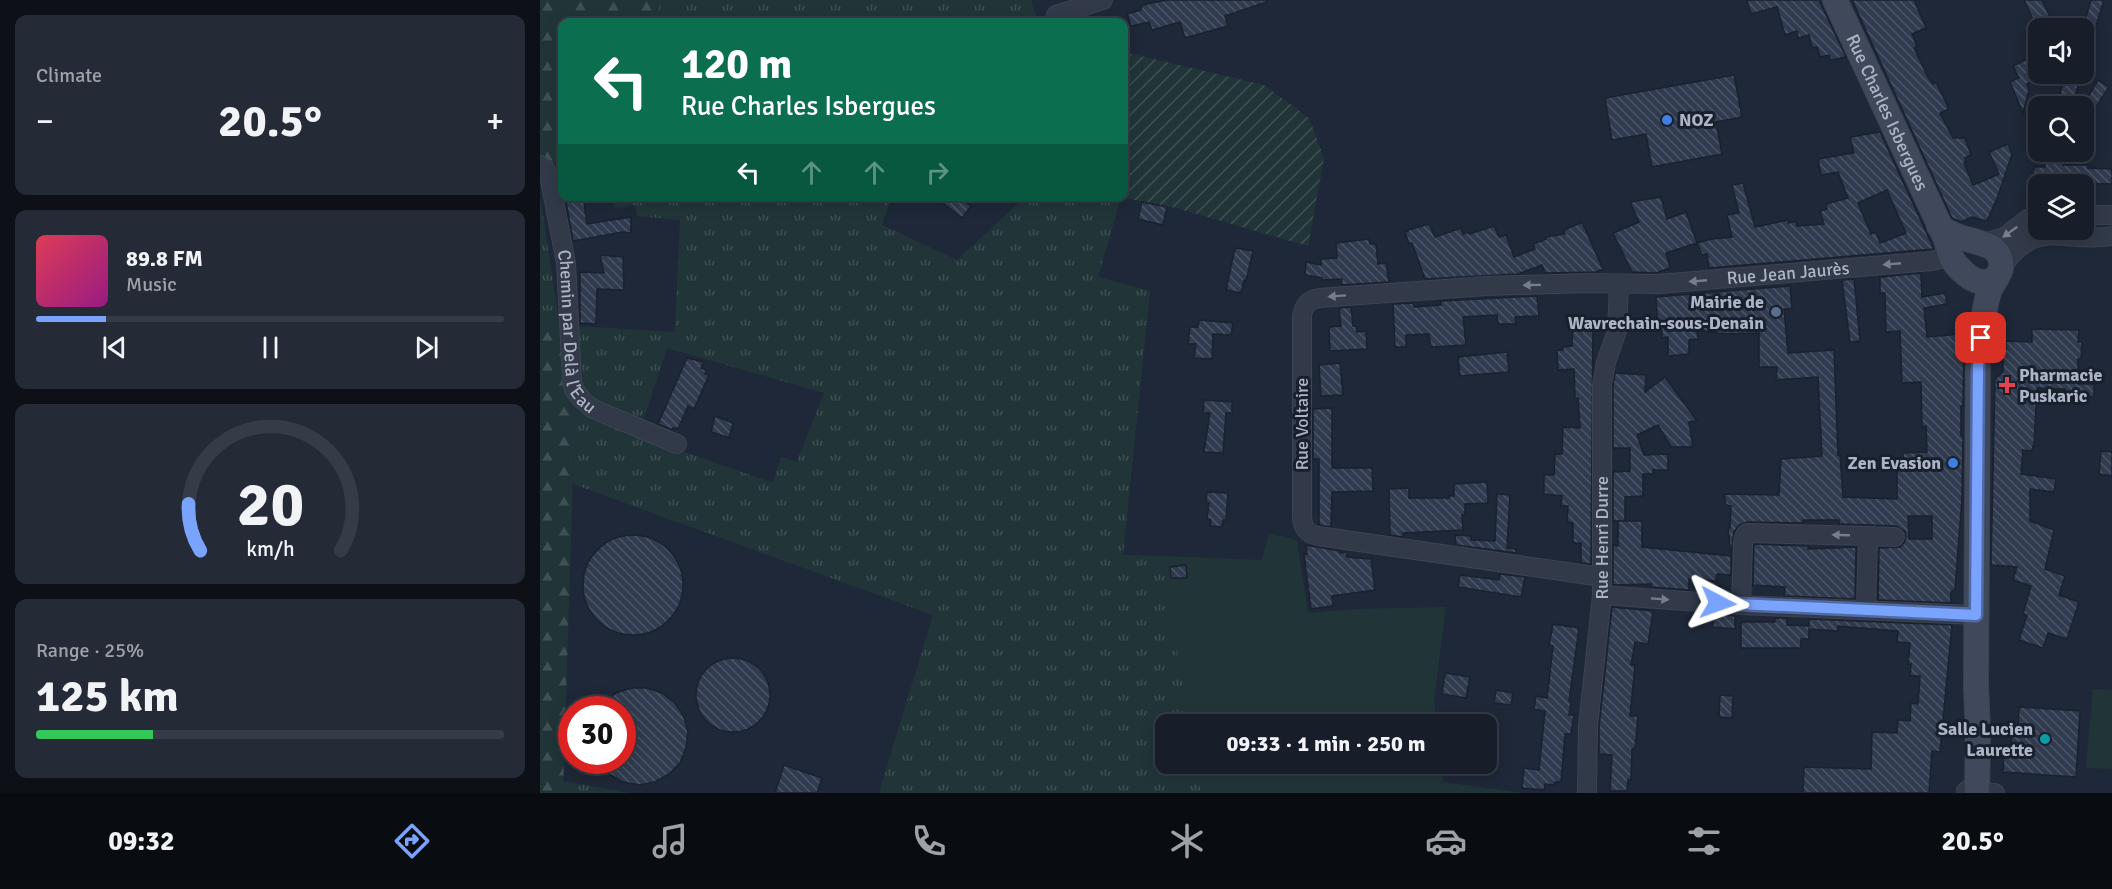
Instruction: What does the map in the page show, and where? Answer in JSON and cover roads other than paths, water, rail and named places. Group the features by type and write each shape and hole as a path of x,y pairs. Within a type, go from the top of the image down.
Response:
{"main road":[{"name":"Rue Charles Isbergues","path":"1835,0 1939,226 1961,252 1972,299 1978,352 1976,685 1968,735 1976,792"},
{"path":"1961,252 1972,279 1988,282 1998,273"},
{"name":"Rue Charles Isbergues","path":"1978,352 1987,299 1998,273"}],"street":[{"path":"1056,15 1103,0"},
{"name":"Chemin par Delà l'Eau","path":"540,165 546,170 550,180 566,263 571,371 574,389 593,409 677,444"},
{"path":"2094,215 2112,215"},
{"name":"Rue Jean Jaurès","path":"1590,284 1668,284 1932,261 2004,237 2028,219"},
{"path":"1998,273 2014,251 2032,238 2112,236"},
{"name":"Rue Voltaire","path":"1590,284 1486,286 1319,298 1313,299 1304,306 1302,316 1302,523 1308,532 1318,536 1602,586 1741,605 1976,615"},
{"name":"Rue Henri Durre","path":"1587,793 1588,726 1602,586 1601,394 1604,371 1617,331 1619,284"},
{"path":"1741,605 1743,543 1744,535 1747,533 1895,537"},
{"path":"1866,610 1868,536"}],"place":[{"name":"NOZ","path":"1667,120"},
{"name":"Mairie de Wavrechain-sous-Denain","path":"1776,312"},
{"name":"Pharmacie Puskaric","path":"2007,385"},
{"name":"Zen Evasion","path":"1953,463"},
{"name":"Salle Lucien Laurette","path":"2045,739"}]}
